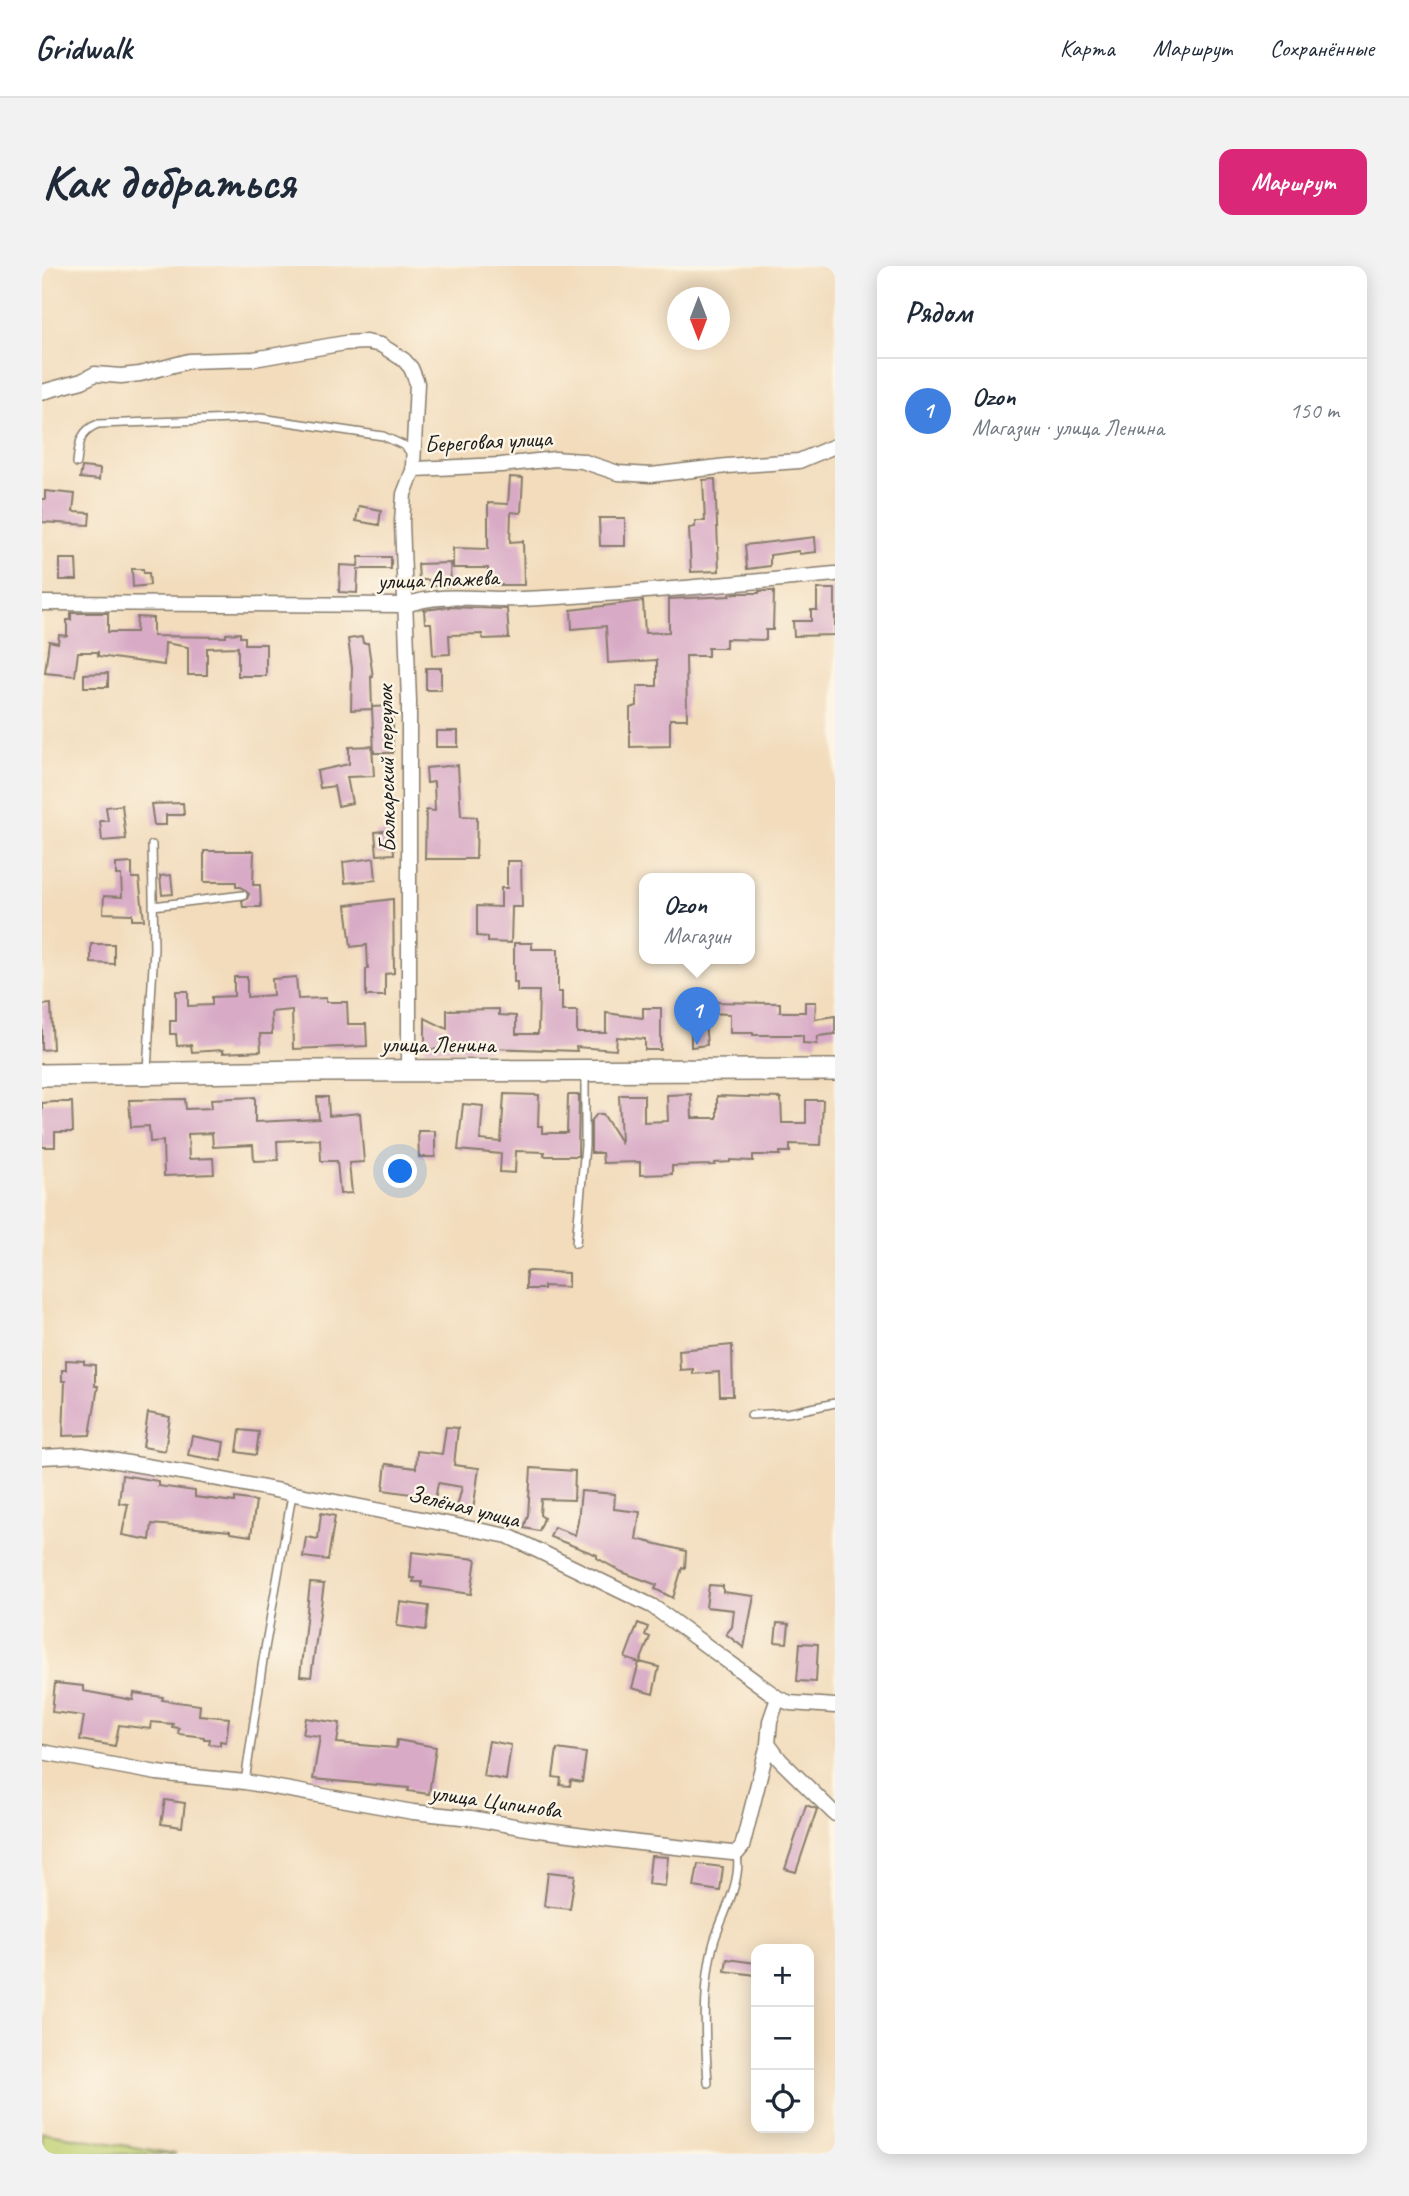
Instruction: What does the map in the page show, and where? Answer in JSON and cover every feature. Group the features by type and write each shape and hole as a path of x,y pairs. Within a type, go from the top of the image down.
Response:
{"street":[{"name":"Береговая улица","path":"42,392 82,381 96,374 121,376 166,368 189,360 254,359 345,343 366,342 392,351 404,360 415,375 418,390 414,462 501,465 555,459 582,461 618,473 651,475 799,461 835,446"},
{"name":"Балкарский переулок","path":"410,1071 409,714 402,506 414,462"},
{"name":"улица Апажева","path":"42,603 406,604 434,598 517,600 604,595 835,574"},
{"name":"улица Ленина","path":"42,1075 835,1070"},
{"name":"Зелёная улица","path":"42,1457 82,1455 241,1482 292,1495 377,1508 493,1532 533,1547 662,1612 778,1698 790,1703 835,1706"},
{"path":"737,1853 742,1847 768,1744 770,1721 778,1698"},
{"path":"768,1744 780,1760 835,1814"},
{"name":"улица Ципинова","path":"42,1752 179,1776 245,1782 413,1812 639,1843 737,1853"}],"lane":[{"path":"77,463 80,437 98,424 236,418 261,418 376,435 405,446 414,462"},
{"path":"147,1073 154,948 152,845"},
{"path":"153,906 243,895"},
{"path":"576,1243 584,1146 584,1070"},
{"path":"751,1415 780,1414 835,1402"},
{"path":"245,1782 292,1495"},
{"path":"708,2083 705,2044 710,1968 714,1941 730,1901 737,1853"}],"green space":[{"path":"42,2132 176,2154 42,2154"}],"building":[{"path":"82,467 100,469 99,480 80,478"},
{"path":"510,477 523,478 521,513 511,512 510,542 523,541 524,585 489,585 488,568 453,568 453,548 488,549 488,503 508,504"},
{"path":"715,479 719,571 691,572 689,528 695,527 695,521 705,521 703,480"},
{"path":"45,491 75,494 73,512 90,513 89,525 42,522 42,499 45,499"},
{"path":"359,506 381,510 379,525 356,521"},
{"path":"599,518 625,518 625,546 600,546"},
{"path":"815,537 816,552 799,554 799,551 770,555 770,566 747,569 745,545"},
{"path":"359,557 391,557 391,569 358,569 357,593 339,592 340,565 358,566"},
{"path":"60,559 76,559 77,580 60,580"},
{"path":"450,563 451,586 429,586 429,580 419,580 418,564"},
{"path":"132,569 143,569 144,573 149,573 150,585 133,587"},
{"path":"817,589 835,589 835,635 794,636 793,621 811,621 811,610 817,610"},
{"path":"774,591 773,630 766,630 766,640 726,639 726,648 708,648 708,656 686,656 687,719 670,719 670,746 630,747 630,708 637,706 637,686 657,686 657,660 608,663 606,626 572,629 571,610 643,601 645,633 669,632 669,599 730,596"},
{"path":"449,607 507,609 509,638 483,639 482,634 449,635 450,654 433,655 431,623 425,623 424,610"},
{"path":"71,613 108,613 108,632 136,632 137,617 153,618 153,636 226,637 226,634 240,633 240,637 245,637 245,644 266,644 266,676 238,676 238,647 207,648 207,675 188,675 188,647 165,643 164,665 98,656 98,652 78,652 75,676 45,673 49,641 58,643 59,635 67,636 67,620 71,620"},
{"path":"362,637 363,643 368,643 373,677 372,709 351,710 352,668 348,639"},
{"path":"426,668 441,668 441,690 426,690"},
{"path":"108,673 108,687 84,687 84,674"},
{"path":"393,706 393,753 374,753 372,707"},
{"path":"436,731 458,731 458,747 436,747"},
{"path":"372,746 374,776 347,777 352,803 338,806 334,786 320,788 317,771 349,764 349,747"},
{"path":"458,765 461,816 477,817 476,859 425,859 426,810 435,811 434,782 427,783 426,768"},
{"path":"183,803 184,815 166,815 166,825 154,825 151,804"},
{"path":"122,805 126,839 102,841 100,821 108,821 106,807"},
{"path":"392,830 394,854 377,855 375,832"},
{"path":"204,851 254,851 253,885 260,885 261,907 243,907 242,901 247,899 249,894 241,887 236,887 236,882 204,882"},
{"path":"374,858 376,880 345,883 343,862"},
{"path":"507,861 521,861 522,907 512,907 511,943 488,942 488,937 477,936 477,906 501,907 501,888 507,888"},
{"path":"132,863 132,878 139,878 144,920 132,920 132,914 103,913 104,896 122,897 121,875 116,875 116,864"},
{"path":"171,875 173,894 162,895 160,876"},
{"path":"393,899 394,973 385,974 385,996 366,996 367,945 351,947 346,905"},
{"path":"514,943 532,943 532,949 558,949 558,992 562,992 562,1011 577,1011 577,1033 606,1033 606,1013 643,1018 643,1008 661,1008 661,1050 645,1050 645,1039 617,1037 616,1050 576,1047 577,1051 425,1049 425,1018 447,1029 447,1010 499,1009 499,1015 516,1016 516,1034 538,1034 539,991 517,991 517,982 514,982"},
{"path":"91,944 114,944 114,964 91,963"},
{"path":"234,977 247,977 247,997 273,995 272,979 296,977 298,999 326,998 326,1002 347,1002 348,1024 366,1024 367,1046 293,1049 292,1010 271,1012 272,1034 260,1034 261,1051 192,1052 191,1045 177,1046 176,1034 170,1034 170,1021 176,1021 176,991 188,991 188,1006 212,1005 212,997 234,996"},
{"path":"708,1002 780,1003 780,1012 805,1012 805,1002 816,1002 815,1019 835,1016 835,1034 818,1036 817,1044 803,1043 803,1035 730,1033 730,1014 708,1013"},
{"path":"51,1004 53,1049 42,1050 42,1005"},
{"path":"704,1010 707,1045 691,1047 691,1011"},
{"path":"504,1094 539,1095 538,1126 542,1126 542,1133 567,1133 568,1095 579,1095 578,1156 544,1156 545,1152 516,1151 515,1173 500,1172 501,1154 458,1150 463,1104 483,1106 480,1140 501,1142"},
{"path":"691,1094 692,1118 717,1118 717,1096 781,1098 782,1123 806,1123 806,1100 823,1100 821,1145 790,1144 790,1152 780,1152 780,1155 753,1155 753,1161 730,1160 715,1165 672,1166 672,1174 640,1175 640,1162 603,1163 602,1153 591,1153 591,1121 597,1114 603,1114 621,1142 619,1095 644,1095 644,1122 668,1121 667,1095"},
{"path":"255,1097 255,1122 319,1119 317,1097 328,1097 329,1116 360,1113 364,1162 349,1163 352,1193 340,1194 337,1161 321,1161 320,1139 277,1141 278,1160 254,1161 253,1145 213,1147 212,1133 188,1134 189,1159 213,1158 214,1174 164,1176 163,1141 150,1142 149,1126 131,1127 129,1100 185,1099 186,1109 212,1108 211,1099"},
{"path":"72,1102 73,1132 55,1132 55,1147 42,1147 42,1103"},
{"path":"418,1131 435,1131 435,1157 419,1157"},
{"path":"526,1272 568,1273 568,1287 544,1286 544,1289 526,1289"},
{"path":"732,1345 733,1396 720,1396 719,1372 693,1374 693,1369 680,1370 679,1350"},
{"path":"66,1360 95,1365 95,1386 98,1386 90,1435 63,1436 65,1381 62,1381 62,1370 66,1370"},
{"path":"148,1413 170,1417 165,1451 143,1447"},
{"path":"446,1427 458,1428 454,1465 479,1468 473,1511 457,1507 462,1487 438,1483 435,1500 383,1490 386,1464 416,1468 417,1451 442,1454"},
{"path":"240,1430 259,1432 256,1455 237,1452"},
{"path":"192,1436 224,1442 221,1461 188,1455"},
{"path":"531,1468 575,1471 574,1500 541,1499 540,1515 544,1518 539,1531 524,1528 528,1515"},
{"path":"122,1475 158,1481 158,1486 195,1491 195,1497 235,1502 235,1498 256,1501 251,1536 230,1531 152,1524 150,1540 122,1535 128,1504 119,1503"},
{"path":"581,1491 615,1494 614,1509 640,1512 636,1539 686,1551 685,1569 682,1568 673,1598 655,1589 657,1585 622,1572 597,1558 597,1555 550,1537 554,1527 575,1535"},
{"path":"321,1513 335,1516 328,1560 303,1557 306,1537 318,1539"},
{"path":"412,1552 476,1559 471,1594 422,1587 422,1582 413,1582 414,1578 410,1578"},
{"path":"310,1583 324,1584 311,1677 300,1676"},
{"path":"709,1585 723,1586 723,1592 754,1596 744,1648 726,1634 732,1627 734,1610 706,1607"},
{"path":"400,1602 429,1606 426,1630 397,1626"},
{"path":"638,1623 648,1627 645,1635 650,1637 640,1662 659,1667 653,1694 632,1688 639,1663 625,1658"},
{"path":"777,1623 789,1624 787,1643 775,1642"},
{"path":"800,1643 818,1644 816,1682 797,1681"},
{"path":"55,1683 83,1686 83,1691 133,1700 134,1693 200,1705 199,1715 229,1718 226,1742 220,1741 220,1745 209,1744 210,1739 204,1737 178,1734 179,1728 172,1727 173,1724 151,1722 150,1729 119,1725 115,1746 80,1740 84,1716 52,1712"},
{"path":"306,1718 340,1723 337,1743 396,1748 397,1740 436,1747 429,1794 408,1791 409,1788 313,1779 320,1736 303,1734"},
{"path":"489,1741 511,1745 506,1780 483,1776"},
{"path":"557,1749 586,1753 582,1782 571,1780 570,1786 560,1785 561,1778 553,1777"},
{"path":"165,1800 185,1803 182,1827 161,1824"},
{"path":"806,1805 817,1809 796,1872 785,1869"},
{"path":"651,1856 668,1857 665,1886 648,1884"},
{"path":"698,1864 723,1867 720,1891 694,1887"},
{"path":"548,1872 575,1875 570,1909 544,1906"},
{"path":"727,1959 751,1962 751,1974 725,1971"}],"place":[{"name":"Ozon","path":"697,1045"}]}
